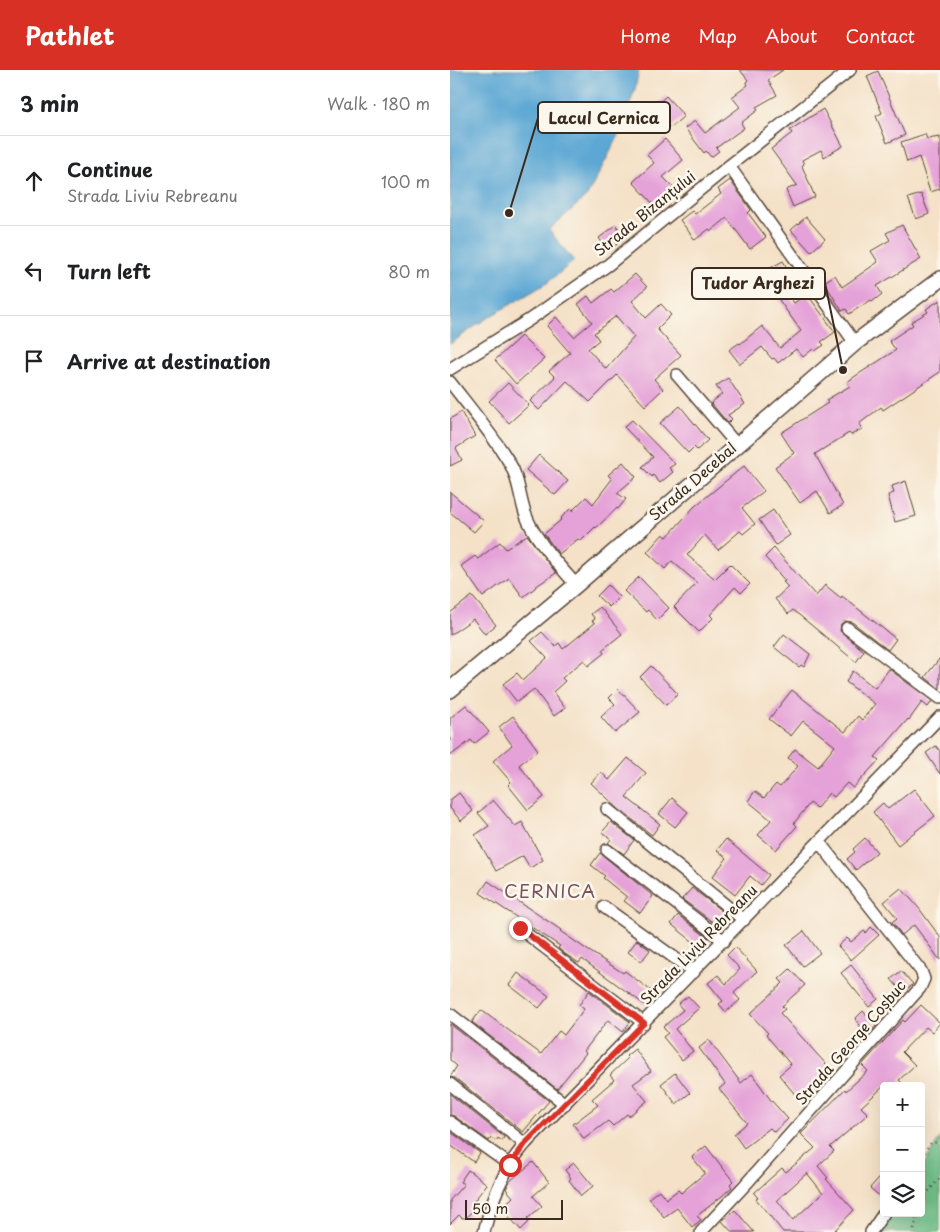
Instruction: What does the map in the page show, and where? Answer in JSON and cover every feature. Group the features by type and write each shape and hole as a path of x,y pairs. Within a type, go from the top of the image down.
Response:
{"main road":[{"name":"Strada Decebal","path":"450,690 854,344 940,279"}],"street":[{"name":"Strada Bizanțului","path":"450,369 529,320 608,265 850,70"},
{"path":"729,166 854,344"},
{"path":"677,375 737,445"},
{"path":"450,382 510,462 517,478 525,513 532,526 554,560 576,584"},
{"path":"848,628 940,698"},
{"name":"Strada Liviu Rebreanu","path":"484,1232 501,1180 525,1144 940,717"},
{"path":"607,809 744,920"},
{"name":"Strada George Coșbuc","path":"701,1232 920,988 924,979 921,971 819,842"},
{"path":"607,850 724,941"},
{"path":"604,907 694,972"},
{"path":"520,928 644,1023"},
{"path":"450,1014 565,1104"},
{"path":"450,1084 525,1144"},
{"path":"450,1122 510,1165"},
{"path":"871,1232 881,1217"}],"path":[{"path":"925,1151 932,1143 940,1142"},
{"path":"925,1196 940,1178"},
{"path":"914,1229 917,1217"}],"green space":[{"path":"940,1138 940,1232 882,1232 891,1217 925,1217 925,1162"}],"water":[{"path":"450,70 639,70 635,89 619,135 587,196 549,230 574,261 547,283 484,320 450,344"}],"building":[{"path":"740,70 783,70 768,80 777,95 756,107 758,110 741,123 744,128 716,148 719,151 711,157 706,151 704,153 685,128 695,121 705,133 740,107 732,97 748,85 746,82 748,80"},
{"path":"878,71 905,135 887,143 876,116 882,113 867,76"},
{"path":"666,96 684,116 670,128 653,108"},
{"path":"823,109 843,146 824,157 821,150 802,160 804,164 802,166 815,197 793,207 786,190 797,185 771,149 792,133 790,130"},
{"path":"925,134 927,139 940,137 940,189 930,192 919,157 907,162 901,142"},
{"path":"665,139 683,160 663,177 675,189 656,207 633,182 654,163 647,155"},
{"path":"730,180 751,210 748,213 766,237 750,249 727,218 711,231 709,229 695,240 680,220 692,211 695,214 721,194 718,189"},
{"path":"921,194 929,214 916,219 908,198"},
{"path":"806,217 825,239 811,252 791,230"},
{"path":"616,225 625,238 608,251 599,238"},
{"path":"902,225 921,259 877,286 882,294 872,302 871,300 849,314 846,309 842,311 824,282 835,275 842,287 878,262 871,251 890,240 886,233"},
{"path":"783,261 789,271 765,284 759,274"},
{"path":"635,274 647,287 632,301 646,318 661,304 671,315 657,329 681,355 654,379 663,389 645,406 617,375 590,402 567,381 539,410 530,401 555,377 549,371 570,353 547,326 556,317 574,337 592,322 578,304 588,296 593,303 611,289 614,292","holes":["616,316 634,337 606,369 588,349 599,340 594,333"]},
{"path":"788,294 794,303 807,294 835,332 821,342 824,345 815,351 813,349 803,357 796,349 778,363 762,347 740,364 729,350 740,344 762,326 780,348 801,331 779,300"},
{"path":"940,300 940,372 883,410 881,407 859,424 862,429 851,435 849,433 815,454 843,505 830,513 817,491 800,503 775,467 794,453 781,433 828,403 826,400 850,386 847,382 896,350 889,341 913,325 911,322 928,312 926,309"},
{"path":"521,336 544,359 516,384 495,360"},
{"path":"728,378 745,404 728,415 732,419 728,423 711,403 722,394 716,386"},
{"path":"508,383 529,405 509,423 489,401"},
{"path":"680,406 708,440 697,450 694,447 688,453 660,423"},
{"path":"461,412 475,436 456,448 462,460 450,466 450,419"},
{"path":"632,420 675,464 669,468 673,472 660,483 642,467 653,457 624,427"},
{"path":"539,455 568,481 555,495 526,470"},
{"path":"623,462 636,477 617,493 626,499 618,509 581,541 578,539 559,554 544,534 561,520 570,509 572,511 586,497 593,504 612,479 608,475"},
{"path":"744,466 764,491 742,508 755,524 743,534 740,531 718,550 705,535 687,555 715,579 730,564 750,584 741,593 735,587 710,615 713,618 699,632 674,607 697,583 672,561 665,569 647,552 663,534 667,537 694,507"},
{"path":"906,481 916,516 895,522 888,495 894,493 892,486"},
{"path":"450,492 484,521 474,532 450,512"},
{"path":"773,510 790,535 776,545 759,520"},
{"path":"527,535 556,573 523,597 509,578 483,597 461,566 475,556 478,559 500,542 506,549"},
{"path":"774,548 816,596 825,585 841,598 842,596 896,639 888,650 852,622 845,621 841,624 840,631 864,651 856,662 793,610 788,614 775,599 788,587 765,557"},
{"path":"639,577 669,608 657,620 648,610 646,612 624,591"},
{"path":"608,585 619,597 609,607 597,596"},
{"path":"472,596 496,625 485,634 473,619 450,635 450,613"},
{"path":"600,607 622,634 602,650 604,653 588,666 584,660 562,678 565,681 553,692 565,708 554,716 534,689 517,702 503,684 517,673 523,680 547,658 531,641 542,632 555,646 559,643 563,649 595,623 592,621 595,619 591,614"},
{"path":"784,634 810,654 804,667 801,665 799,667 774,647"},
{"path":"940,658 940,689 925,677"},
{"path":"651,666 678,694 666,705 640,677"},
{"path":"889,669 932,701 928,707 922,702 909,720 875,757 879,760 853,788 847,783 834,797 829,793 817,808 810,803 794,823 797,826 776,850 758,835 771,820 748,801 755,791 764,798 776,784 780,787 798,766 788,758 795,749 818,767 835,746 803,721 791,736 769,719 792,690 845,732 858,716 862,720 875,704 846,682 853,671 875,688"},
{"path":"618,689 640,712 615,733 601,717 615,704 609,698"},
{"path":"466,705 489,732 474,744 471,740 450,756 450,718"},
{"path":"513,716 538,750 519,765 544,797 528,810 508,785 511,782 493,761 512,745 499,727"},
{"path":"936,746 940,751 940,774 926,753"},
{"path":"628,758 646,773 626,797 660,824 652,835 620,810 591,783 601,772 609,780"},
{"path":"914,789 935,816 898,845 873,812 883,803 888,809"},
{"path":"459,793 473,811 461,821 450,808 450,800"},
{"path":"672,798 688,812 675,827 659,814"},
{"path":"493,800 515,826 522,822 543,860 530,868 523,856 496,871 475,835 489,826 478,813"},
{"path":"611,822 634,840 624,854 608,843 611,839 602,832"},
{"path":"865,838 877,852 856,870 847,859 855,852 853,849"},
{"path":"726,839 769,875 761,885 750,876 735,895 712,877 727,858 717,850"},
{"path":"600,853 653,896 640,913 624,901 627,897 603,878 605,876 591,865"},
{"path":"488,881 586,949 623,973 625,971 654,993 645,1005 582,959 579,963 565,954 558,948 560,946 480,893"},
{"path":"692,888 723,912 714,923 682,899"},
{"path":"901,888 940,937 940,960 914,925 902,935 892,922 897,918 884,902"},
{"path":"678,915 708,938 701,948 671,924"},
{"path":"871,927 879,935 851,960 838,946 847,938 851,942 864,931 866,933"},
{"path":"804,931 820,953 803,966 786,945"},
{"path":"637,940 650,950 641,962 628,952"},
{"path":"735,947 757,971 734,993 740,1000 726,1012 719,1004 723,1001 708,983 718,975 726,984 740,969 727,955"},
{"path":"851,965 878,999 869,1007 841,973"},
{"path":"790,969 805,985 782,1006 785,1009 780,1013 834,1073 811,1100 808,1102 806,1100 802,1103 779,1075 791,1065 766,1035 768,1033 750,1014 783,983 779,979"},
{"path":"901,971 913,984 903,993 891,979"},
{"path":"518,973 549,996 539,1008 509,985"},
{"path":"589,991 630,1022 623,1032 608,1020 584,1051 586,1053 557,1089 472,1022 481,1010 541,1054 559,1031 564,1035 584,1009 579,1005"},
{"path":"688,996 699,1008 675,1029 693,1051 682,1060 663,1037 668,1033 663,1027 683,1010 678,1004"},
{"path":"921,1005 940,1023 932,1032 926,1027 902,1052 915,1065 899,1080 901,1082 880,1082 880,1090 861,1107 868,1114 830,1147 834,1151 818,1166 828,1178 826,1179 854,1210 833,1232 783,1232 756,1199 758,1198 754,1193 782,1168 786,1172 815,1148 801,1134 845,1089 846,1091 868,1071 862,1065 903,1020 905,1022","holes":["807,1173 823,1193 793,1220 777,1200"]},
{"path":"863,1011 876,1026 868,1035 855,1019"},
{"path":"450,1024 549,1101 523,1132 455,1078 450,1077 457,1066 450,1060"},
{"path":"709,1040 741,1083 752,1074 770,1099 788,1119 774,1132 770,1128 744,1148 734,1134 747,1123 719,1089 725,1084 699,1048"},
{"path":"635,1049 651,1071 633,1084 647,1101 613,1126 608,1121 584,1139 573,1124 598,1105 592,1099 614,1080 610,1075 628,1058 626,1056"},
{"path":"675,1073 690,1093 676,1104 661,1084"},
{"path":"450,1094 504,1137 502,1141 498,1138 496,1141 491,1138 489,1141 450,1115"},
{"path":"452,1133 480,1153 474,1162 450,1145 450,1135"},
{"path":"706,1146 733,1181 730,1184 732,1187 697,1216 701,1220 692,1227 677,1208 664,1217 649,1198 659,1190 666,1199 678,1190 681,1193 705,1173 692,1157"},
{"path":"533,1162 549,1182 533,1196 542,1206 527,1219 529,1222 521,1230 501,1208 513,1197 506,1189 510,1181"},
{"path":"574,1163 593,1186 581,1196 569,1180 571,1178 565,1170"},
{"path":"468,1170 487,1184 474,1201 478,1204 466,1218 462,1218 459,1215 450,1224 450,1200 464,1184 460,1182"},
{"path":"880,1177 880,1197 870,1188"},
{"path":"735,1210 754,1232 732,1232 722,1221"}],"place":[{"name":"Lacul Cernica","path":"509,213"},
{"name":"Tudor Arghezi","path":"843,370"}],"district":[{"name":"CERNICA","path":"550,892"}],"route":[{"path":"510,1165 525,1144 644,1023 520,928"}]}
